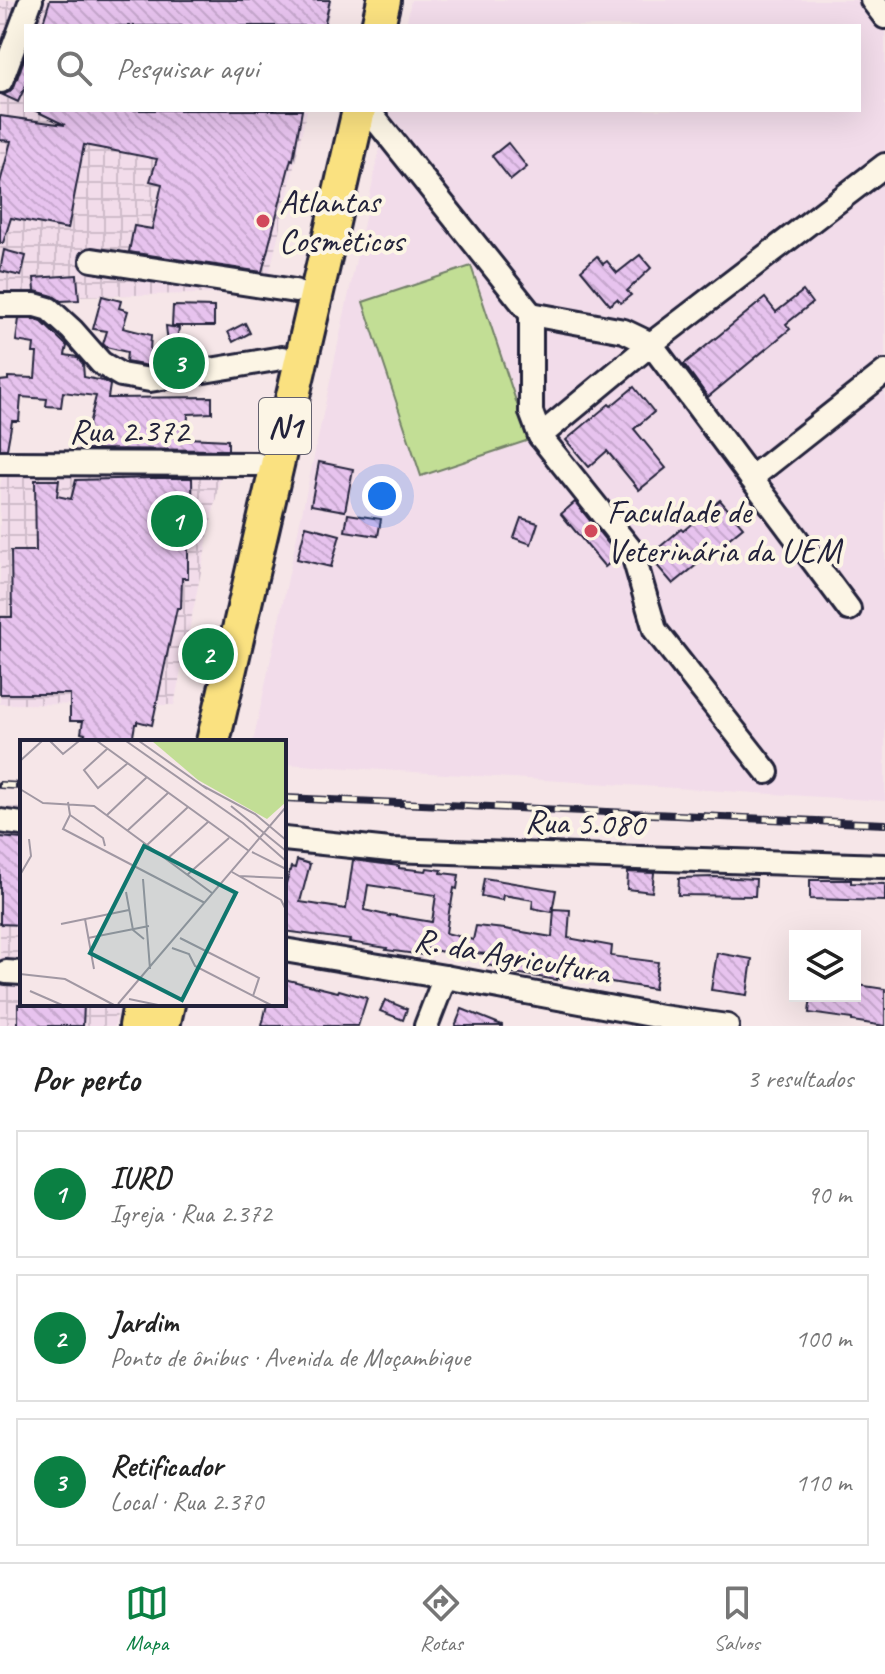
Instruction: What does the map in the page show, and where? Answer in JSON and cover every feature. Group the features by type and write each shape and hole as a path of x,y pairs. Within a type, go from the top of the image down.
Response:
{"highway":[{"path":"356,24 361,0"},
{"path":"378,24 384,0"},
{"path":"196,740 337,112"},
{"name":"N1","path":"213,740 359,112"},
{"path":"136,1026 140,1006"},
{"path":"163,1026 168,1006"}],"street":[{"path":"1,81 31,0"},
{"path":"872,0 885,17"},
{"path":"370,112 531,314 531,412 540,436 632,551 655,630 767,772"},
{"path":"540,436 651,344 885,165"},
{"path":"92,260 295,291"},
{"path":"0,305 35,305 49,309 101,363 121,375 150,380 282,358"},
{"path":"531,314 624,331 651,344 849,609"},
{"path":"751,478 885,372"},
{"name":"Rua 2.372","path":"0,463 257,464"},
{"path":"0,821 20,824"},
{"name":"Rua 5.080","path":"286,839 390,850 885,866"},
{"name":"R. da Agricultura","path":"286,950 445,977 661,1021 727,1026"},
{"path":"426,1026 445,977"}],"shaded area":[{"path":"0,0 332,0 326,24 24,24 24,112 307,112 265,293 0,297"},
{"name":"Faculdade de Veterinária da UEM","path":"411,0 885,0 885,801 286,764 286,740 253,740 388,112 861,112 861,24 406,24"},
{"path":"5,462 223,463 174,705 0,704 0,487"},
{"path":"0,807 20,808 20,1006 119,1006 115,1026 0,1026"}],"green space":[{"path":"471,266 529,440 421,476 363,302"}],"building":[{"path":"50,0 330,0 324,24 43,24"},
{"path":"24,60 24,89 18,102 3,95 14,87"},
{"path":"38,112 302,112 293,160 262,272 129,252 134,226 152,229 162,184 150,181 157,159 84,145 68,229 11,218 3,243 0,243 0,183 11,141 0,140 0,116 65,125"},
{"path":"508,143 527,167 511,180 492,156"},
{"path":"4,250 26,256 21,276 0,271"},
{"path":"640,255 651,268 627,291 631,295 621,303 617,299 610,305 581,270 597,256 603,264 607,261 617,273"},
{"path":"77,275 79,300 61,301 35,291 34,278"},
{"path":"803,291 812,303 786,324 790,329 708,397 684,364 765,298 776,312"},
{"path":"102,296 121,301 119,308 128,311 123,328 151,335 149,366 126,362 127,352 103,344 107,331 93,329"},
{"path":"173,306 214,307 214,326 172,326"},
{"path":"19,319 42,322 67,346 65,355 77,357 83,364 84,377 110,385 108,398 212,397 212,413 188,414 187,438 228,440 228,450 83,449 96,396 63,392 61,407 46,406 47,399 21,397 19,421 12,421 7,449 0,449 0,381 8,380 8,377 35,378 37,353 33,353 34,344 16,341"},
{"path":"245,323 250,333 233,342 228,332"},
{"path":"166,326 179,328 174,357 187,356 188,360 170,362"},
{"path":"634,387 654,412 634,429 666,468 639,490 607,451 589,467 566,440"},
{"path":"319,462 353,469 345,511 311,505"},
{"path":"192,478 193,538 188,538 188,578 182,578 181,608 177,608 152,725 137,721 132,740 84,740 85,734 81,733 83,721 70,721 70,694 0,694 0,617 12,617 11,551 36,551 35,480 59,480 57,496 71,499 76,480"},
{"path":"720,500 743,527 673,584 649,556"},
{"path":"575,502 618,556 605,567 561,514"},
{"path":"348,514 381,519 378,536 345,531"},
{"path":"521,518 538,523 531,544 514,538"},
{"path":"306,526 340,535 331,567 297,559"},
{"path":"0,837 20,839 20,925 0,924"},
{"path":"297,860 310,864 300,902 346,909 353,860 399,868 442,870 441,873 459,875 446,933 473,940 476,926 552,937 554,909 570,910 568,938 612,946 611,956 658,962 654,989 562,974 561,979 557,980 509,972 510,969 486,965 488,954 459,952 458,955 424,948 423,955 286,931 286,883 291,867 295,868","holes":["368,885 436,895 432,922 364,910"]},
{"path":"628,872 654,873 652,892 627,889"},
{"path":"484,878 556,890 552,912 532,908 533,900 503,895 502,900 481,896"},
{"path":"679,878 756,879 755,896 678,895"},
{"path":"810,880 885,884 885,901 810,899"},
{"path":"717,953 752,959 747,995 711,990"},
{"path":"286,979 367,998 358,1026 262,1026 267,1006 286,1006"},
{"path":"861,985 885,989 885,1026 809,1013 810,1002 861,1002"},
{"path":"385,1000 407,1009 403,1020 380,1011"},
{"path":"18,1004 84,1006 83,1026 18,1026"},
{"path":"462,1009 502,1025 502,1026 455,1026"}],"railway":[{"path":"0,785 20,786"},
{"path":"286,798 885,824"}],"place":[{"name":"Atlantas Cosmèticos","path":"263,221"},
{"name":"Retificador","path":"179,363"},
{"name":"IURD","path":"177,521"},
{"name":"Faculdade de Veterinária da UEM","path":"591,531"},
{"name":"Jardim","path":"208,654"}]}
